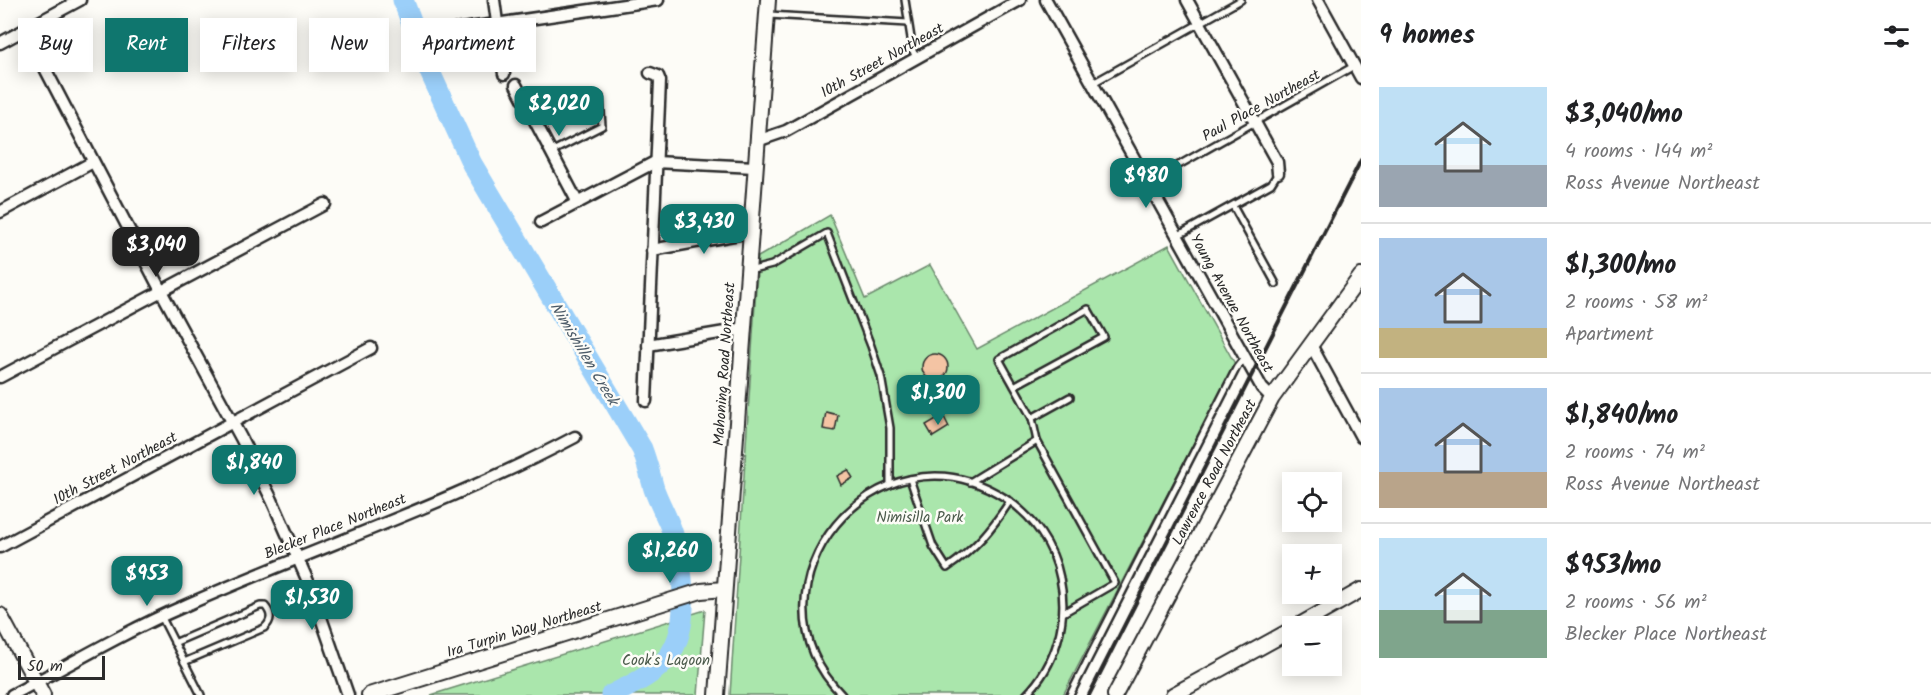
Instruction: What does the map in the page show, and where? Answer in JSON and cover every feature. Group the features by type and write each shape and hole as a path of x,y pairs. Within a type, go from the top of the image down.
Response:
{"street":[{"path":"47,18 80,0"},
{"path":"494,0 497,18"},
{"path":"536,18 658,0"},
{"name":"Mahoning Road Northeast","path":"717,695 768,0"},
{"name":"10th Street Northeast","path":"757,141 786,131 1020,0"},
{"name":"Young Avenue Northeast","path":"1046,0 1262,388 1272,398"},
{"path":"1187,0 1277,162 1278,173"},
{"path":"1318,0 1361,78"},
{"path":"0,43 18,34"},
{"path":"47,72 232,422 299,559 328,633 348,695"},
{"path":"646,401 660,81 658,76 651,73"},
{"path":"516,85 578,203"},
{"path":"0,212 93,162"},
{"path":"541,222 655,162 755,167"},
{"path":"0,377 325,204"},
{"path":"652,250 750,232"},
{"name":"Lawrence Road Northeast","path":"1115,695 1272,398 1361,276"},
{"path":"648,345 743,329"},
{"path":"1311,345 1361,437"},
{"name":"10th Street Northeast","path":"0,547 371,348"},
{"name":"Blecker Place Northeast","path":"12,695 40,689 140,626 161,616 262,572 299,559 493,478 575,437"},
{"name":"Ira Turpin Way Northeast","path":"369,695 701,591 724,589"},
{"path":"1315,616 1361,590"},
{"path":"0,615 40,689"},
{"path":"1173,695 1282,635"}],"lane":[{"path":"905,0 916,58"},
{"path":"1092,84 1240,0"},
{"path":"766,15 908,23"},
{"name":"Paul Place Northeast","path":"1147,183 1354,66"},
{"path":"551,152 602,126 600,97"},
{"path":"1177,236 1272,184 1278,173"},
{"path":"1233,206 1276,284"},
{"path":"747,272 772,265 827,233 872,346 881,376 890,428 890,485"},
{"path":"1014,386 1104,337 1088,309 999,359 1014,386 1032,418 1036,441 1115,583 1124,586"},
{"path":"1070,695 1237,367 1245,357"},
{"path":"1032,418 1070,397"},
{"path":"970,482 1036,441"},
{"path":"838,693 822,668 810,637 806,603 809,576 818,550 837,522 862,499 890,485 910,479 940,477 970,482 987,488 1010,501 1030,519 1052,552 1060,577 1063,613 1061,630 1053,656 1039,680 1026,695"},
{"path":"910,479 933,546 947,568 965,556 982,540 1010,501"},
{"path":"1063,613 1115,583"},
{"path":"174,643 260,606 265,606 269,610 269,623 264,628 184,662"},
{"path":"161,616 201,695"}],"green space":[{"name":"Nimisilla Park","path":"830,215 865,299 930,265 977,349 1169,245 1235,364 1063,695 730,695 758,257"},
{"name":"Cook's Lagoon","path":"705,610 698,695 431,695"}],"building":[{"path":"935,354 944,358 948,367 944,376 935,380 926,376 922,367 926,358"},
{"path":"826,412 838,415 835,431 823,429"},
{"path":"943,415 949,427 933,437 926,425"},
{"path":"848,470 853,478 841,485 837,476"}],"waterway":[{"name":"Nimishillen Creek","path":"403,0 430,72 472,164 642,449 654,489 672,531 682,578 683,596 683,613 676,644 668,657 656,669 611,695"}],"railway":[{"path":"1089,695 1361,160"}]}
